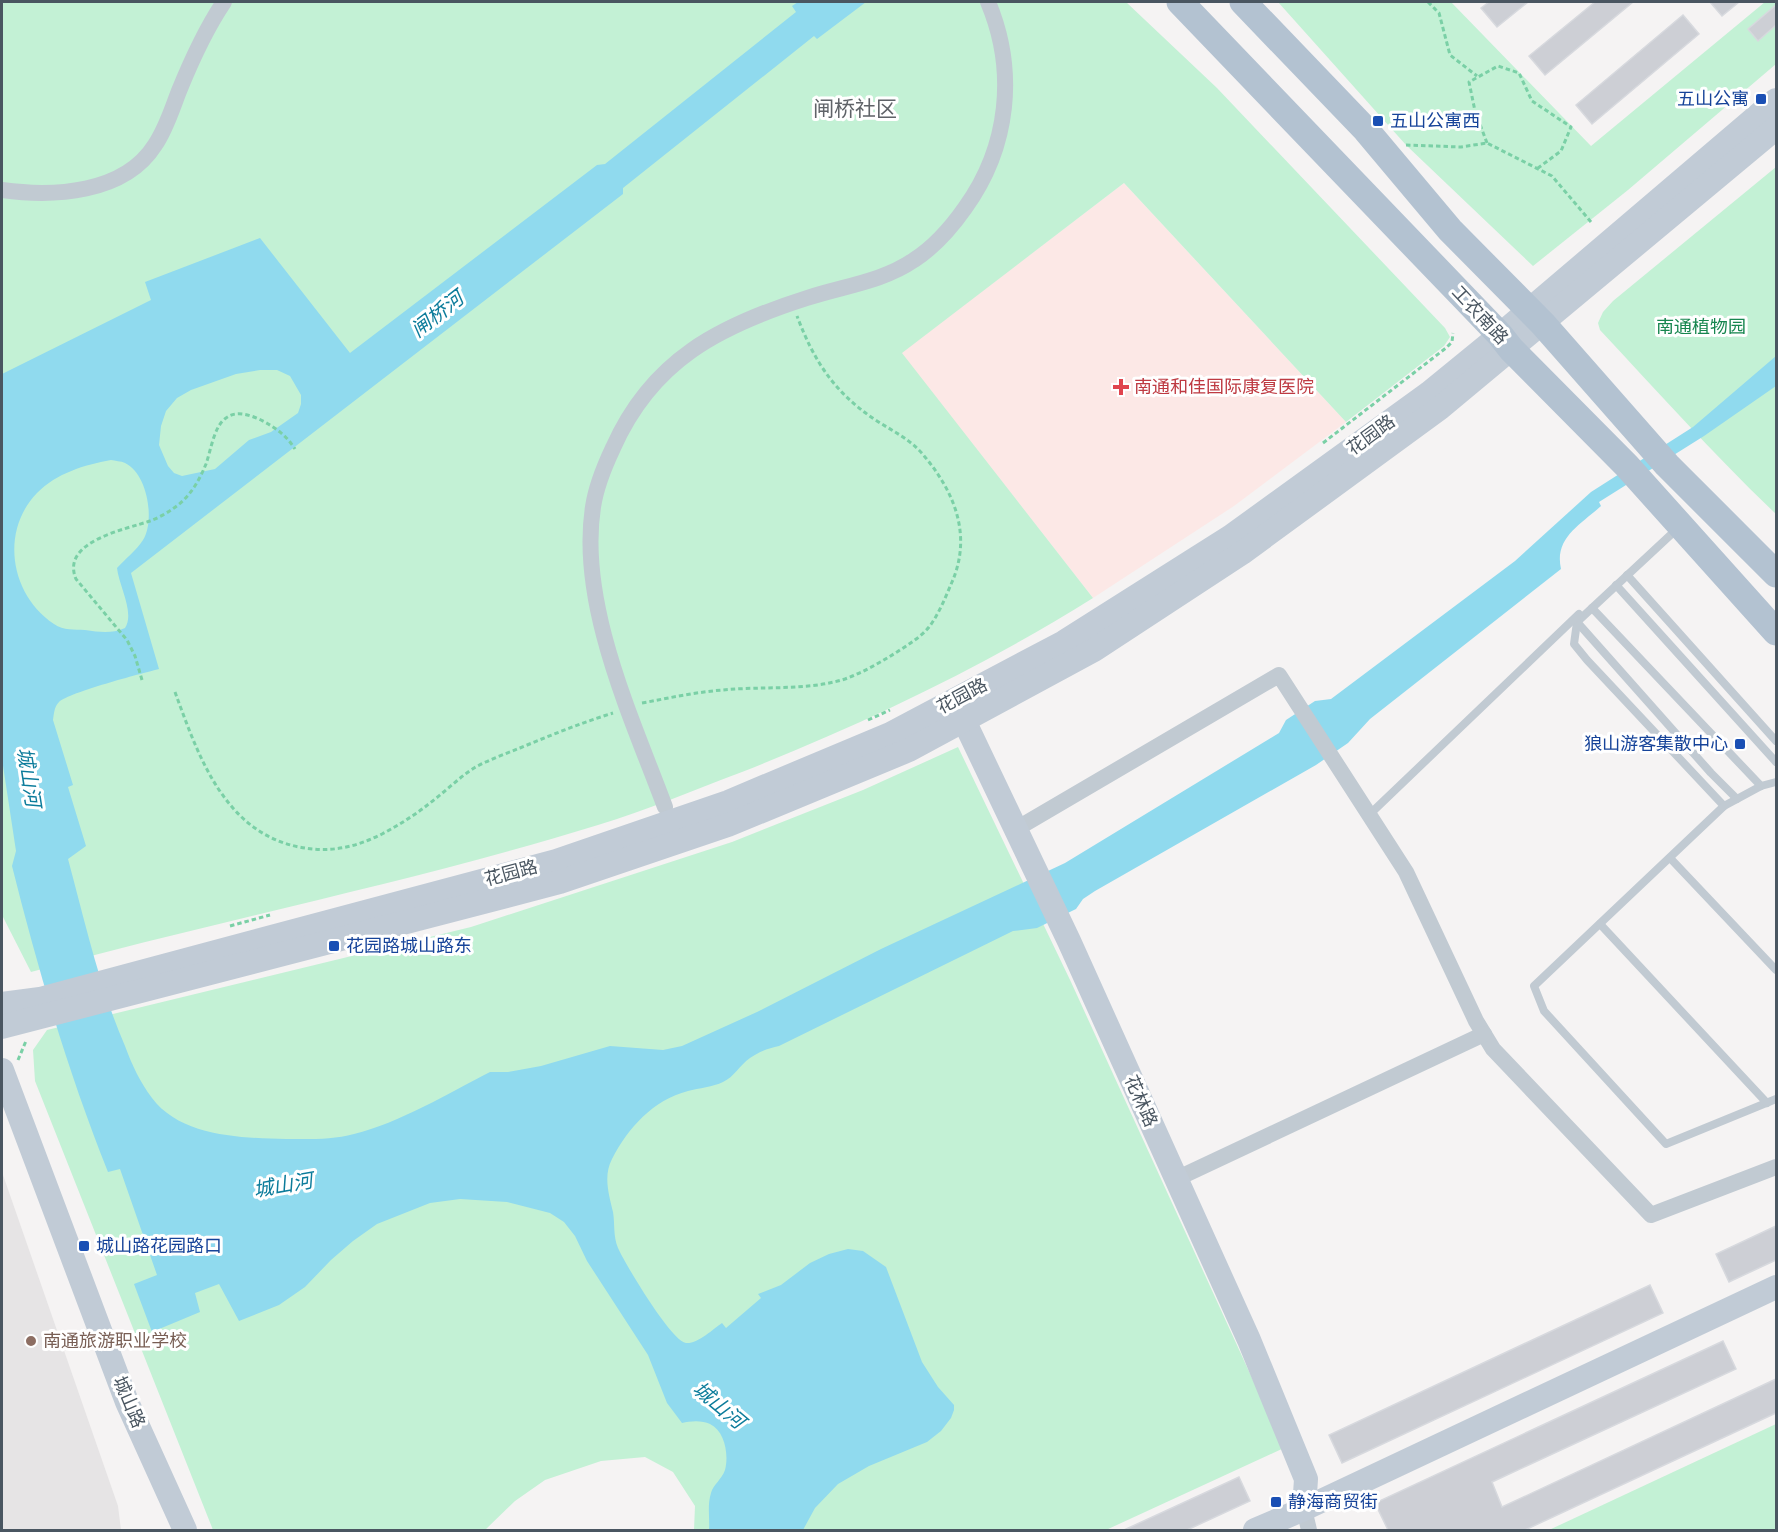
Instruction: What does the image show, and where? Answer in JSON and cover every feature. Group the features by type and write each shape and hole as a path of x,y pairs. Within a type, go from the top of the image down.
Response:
{"main road":[{"name":"工农南路","path":"1180,2 1633,473 1776,632"},
{"name":"工农南路","path":"1244,2 1366,130 1450,230 1536,317 1667,465 1776,574"},
{"name":"花园路","path":"1536,317 1776,100"},
{"name":"花园路","path":"2,1027 42,1008 556,861 728,802 890,734 959,710 1230,537 1429,393 1506,342 1776,128"},
{"name":"花林路","path":"959,710 1070,941 1249,1340 1306,1479 1307,1520"},
{"name":"花园路","path":"2,1004 42,1008"},
{"name":"城山路","path":"2,1070 127,1402 185,1530"},
{"path":"1255,1530 1307,1520 1776,1287"}],"street":[{"path":"2,190 66,192 115,178 138,165 156,144 196,50 224,2"},
{"path":"665,807 603,633 594,587 591,540 593,507 605,464 627,420 647,392 672,364 686,353 729,328 792,303 866,282 914,261 954,223 979,188 994,153 1005,104 1006,81 1002,44 988,2"},
{"path":"1016,829 1279,675 1406,872 1476,1021 1493,1049 1651,1215 1776,1167"},
{"path":"1176,1179 1484,1034"}],"lane":[{"path":"1681,525 1577,622 1574,644 1724,806"},
{"path":"1627,575 1776,741"},
{"path":"1370,814 1617,577 1627,575"},
{"path":"1616,585 1776,762"},
{"path":"1592,608 1761,786"},
{"path":"1577,622 1711,773 1737,799"},
{"path":"1776,782 1761,786 1724,806 1534,986 1544,1011 1666,1144 1776,1099"},
{"path":"1670,858 1776,970"},
{"path":"1600,924 1767,1103"}],"path":[{"path":"1428,2 1439,13 1450,55 1478,76"},
{"path":"1486,143 1475,111 1469,82 1498,66 1519,73 1532,101 1571,127 1560,151 1538,168"},
{"path":"1406,145 1461,147 1486,143 1552,176 1591,222"},
{"path":"175,692 210,775 225,798 244,820 255,829 279,841 310,849 347,849 406,821 476,767 563,730 628,708 682,695 834,682 858,673 901,649 918,638 930,626 953,580 960,558 962,537 956,510 946,485 917,448 856,407 828,378 807,342 792,303"},
{"path":"1317,448 1446,348 1452,342 1453,333"},
{"path":"142,680 133,650 76,579 73,568 76,560 90,543 100,537 144,523 182,502 195,486 205,466 217,431 226,417 246,414 276,428 295,449"},
{"path":"864,722 894,708"},
{"path":"220,929 278,913"}],"shaded area":[{"name":"南通和佳国际康复医院","path":"1124,183 1346,422 1234,506 1093,598 901,353"},
{"name":"南通旅游职业学校","path":"2,1172 118,1506 121,1530 2,1530"}],"green space":[{"path":"2,2 1126,2 1217,88 1445,328 1450,337 1444,346 1346,422 1124,183 902,353 1093,598 1009,648 922,693 787,754 634,813 457,865 31,972 2,915"},
{"path":"1278,2 1451,2 1591,146 1765,2 1776,2 1776,64 1628,190 1533,266 1406,145"},
{"name":"南通植物园","path":"1776,167 1776,514 1665,400 1600,330 1598,323 1603,312 1613,301"},
{"path":"958,747 1071,982 1284,1448 1106,1530 694,1530 695,1506 673,1472 645,1457 601,1461 545,1480 515,1501 485,1530 213,1530 35,1081 33,1050 47,1030 471,927 732,842 863,790"},
{"path":"1776,1424 1776,1530 1549,1530"}],"water":[{"path":"798,2 866,2 817,39 814,36 623,188 623,194 131,573 159,669 77,693 59,702 56,706 53,720 73,785 68,787 86,846 68,859 100,977 130,1060 140,1080 164,1111 179,1121 214,1133 251,1138 312,1139 346,1136 406,1115 490,1072 508,1072 541,1066 610,1046 663,1050 682,1046 757,1012 881,949 1065,863 1279,733 1286,720 1315,701 1331,699 1515,561 1591,492 1693,427 1776,356 1776,386 1704,436 1599,502 1601,506 1577,526 1565,540 1561,549 1561,569 1370,719 1348,743 1316,765 1095,891 1083,899 1076,909 1037,928 1013,931 779,1046 760,1052 746,1061 727,1080 675,1095 653,1108 634,1126 609,1165 608,1186 615,1239 622,1257 639,1285 660,1317 679,1339 691,1343 722,1323 726,1328 761,1298 758,1294 781,1285 810,1263 829,1254 848,1249 863,1251 886,1267 922,1362 938,1387 954,1405 951,1418 941,1431 927,1442 869,1466 838,1484 815,1508 803,1530 709,1530 711,1493 724,1473 726,1464 725,1444 719,1432 707,1423 696,1421 682,1423 667,1403 648,1355 587,1261 575,1236 564,1222 550,1213 507,1202 460,1199 430,1203 377,1224 331,1260 305,1287 279,1305 239,1321 219,1284 195,1293 200,1312 152,1332 134,1284 157,1275 120,1169 108,1172 80,1097 43,982 12,866 16,851 2,759 2,374 151,300 145,282 260,238 350,353 597,165 605,164 796,12 792,6","holes":["277,370 290,376 301,395 298,413 271,432 249,440 215,469 182,476 174,473 168,466 159,445 161,426 166,411 177,398 191,390 236,374","111,460 125,463 133,469 144,487 149,510 147,532 143,540 117,568 127,607 128,622 125,628 110,632 62,628 39,612 28,597 20,580 15,562 18,525 25,508 37,493 53,480 81,467"]}],"building":[{"path":"1489,2 1528,2 1497,27 1481,8"},
{"path":"1595,2 1633,2 1545,75 1529,56"},
{"path":"1710,2 1739,2 1722,16"},
{"path":"1776,5 1776,25 1758,41 1748,29"},
{"path":"1683,15 1699,34 1592,124 1576,105"},
{"path":"1776,1226 1776,1260 1729,1282 1716,1254"},
{"path":"1650,1285 1663,1313 1342,1463 1329,1435"},
{"path":"1723,1341 1736,1369 1492,1482 1502,1507 1776,1379 1776,1413 1525,1530 1388,1530 1375,1503"},
{"path":"1239,1477 1250,1501 1187,1530 1124,1530"}],"place":[{"name":"五山公寓","path":"1761,99"},
{"name":"五山公寓西","path":"1378,121"},
{"name":"南通和佳国际康复医院","path":"1121,387"},
{"name":"狼山游客集散中心","path":"1740,744"},
{"name":"花园路城山路东","path":"334,946"},
{"name":"城山路花园路口","path":"84,1246"},
{"name":"南通旅游职业学校","path":"31,1341"},
{"name":"静海商贸街","path":"1276,1502"}],"district":[{"name":"闸桥社区","path":"855,109"}],"water label":[{"name":"闸桥河","path":"437,314"},
{"name":"城山河","path":"29,777"},
{"name":"城山河","path":"283,1185"},
{"name":"城山河","path":"719,1405"}]}
